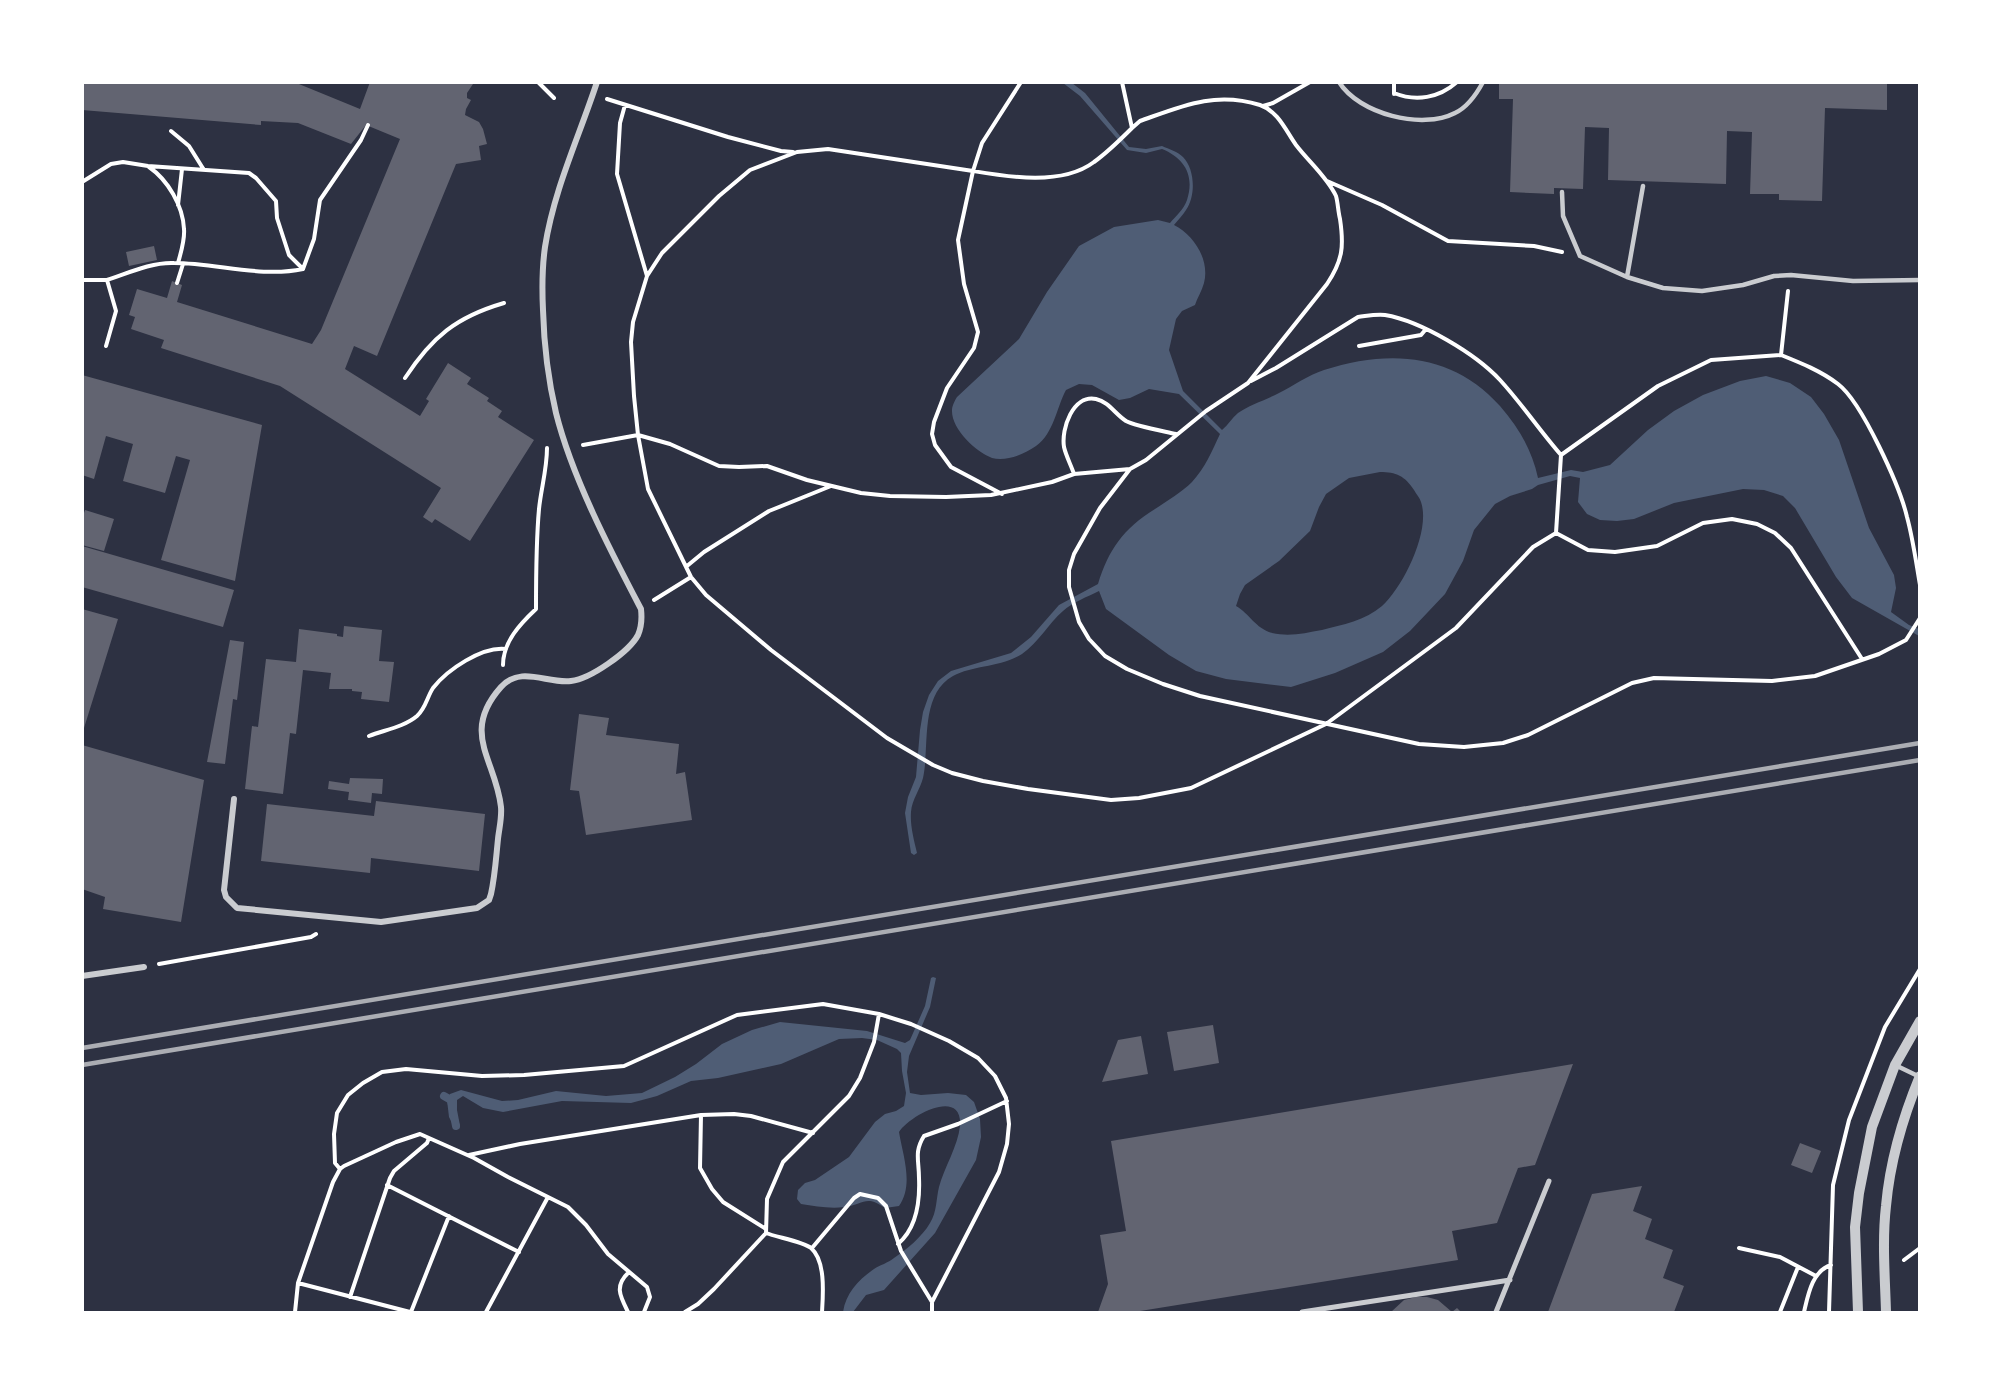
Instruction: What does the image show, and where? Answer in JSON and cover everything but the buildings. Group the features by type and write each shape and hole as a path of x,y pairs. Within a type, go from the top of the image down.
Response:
{"street":[{"path":"234,799 224,890 230,903 237,908 381,922 477,908 489,900 501,807 485,754 481,722 495,694 510,680 522,676 570,682 583,678 598,670 630,646 637,636 641,626 641,609 615,559 567,449 556,414 545,353 543,265 551,217 564,172 597,82"},
{"path":"82,976 144,967"},
{"path":"1858,1312 1855,1227 1872,1127 1895,1065 1920,1021"},
{"path":"1886,1312 1885,1208 1899,1138 1919,1076"},
{"path":"1496,1312 1549,1181"},
{"path":"1302,1312 1510,1280"}],"lane":[{"path":"1339,82 1349,94 1372,109 1398,118 1421,121 1440,119 1455,113 1472,100 1483,82"},
{"path":"1627,277 1643,186"},
{"path":"1562,192 1563,216 1580,256 1627,277 1663,288 1702,291 1743,285 1774,276 1791,275 1853,281 1920,280"},
{"path":"1895,1065 1919,1076"}],"path":[{"path":"538,82 554,98"},
{"path":"1002,494 951,467 935,445 932,434 934,422 947,388 974,348 978,332 964,284 958,240 972,171 982,143 1021,82"},
{"path":"1122,82 1132,128"},
{"path":"1263,106 1310,82"},
{"path":"1394,93 1404,97 1421,98 1446,91 1457,82"},
{"path":"593,95 752,144 797,152"},
{"path":"1248,383 1327,284 1337,268 1343,244 1336,197 1327,181 1303,154 1276,116 1263,106 1235,100 1203,100 1140,121 1093,164 1076,171 1049,177 1017,178 828,149 797,152 750,170 719,196 662,254 647,276 633,322 631,342 638,435 648,489 691,577 706,595 771,650 857,717 933,765 952,773 983,781 1111,800 1139,798 1191,788 1326,724 1456,628 1533,547 1556,533"},
{"path":"625,105 620,123 617,174 647,276"},
{"path":"303,269 314,239 320,200 368,126"},
{"path":"171,131 189,146 204,171"},
{"path":"82,182 111,164 123,162 204,171 249,173 276,201 277,218 289,255 303,269"},
{"path":"148,166 165,182 178,206 184,228 177,283"},
{"path":"178,206 182,169"},
{"path":"1327,181 1345,191 1372,200 1448,241 1534,246 1580,256"},
{"path":"82,280 107,280 162,263 259,271 303,269"},
{"path":"1781,355 1791,275"},
{"path":"106,346 116,311 107,280"},
{"path":"405,378 421,354 441,335 479,310 504,303"},
{"path":"1556,533 1561,455 1498,378 1478,359 1426,329 1387,315 1372,314 1358,318 1322,338 1248,383 1199,416 1146,460 1130,469 1101,508 1074,554 1069,570 1069,587 1079,622 1089,639 1105,656 1127,669 1163,684 1200,696 1419,744 1464,747 1503,743 1538,730 1632,683 1654,678 1772,681 1815,676 1879,654 1906,640 1920,618"},
{"path":"1359,346 1420,335 1426,329"},
{"path":"1561,455 1658,386 1711,360 1781,355 1816,369 1840,385 1862,411 1907,515 1920,585"},
{"path":"1074,474 1064,446 1065,429 1075,407 1087,398 1107,403 1128,422 1176,434"},
{"path":"567,449 638,435 670,444 719,466 767,466 832,486 861,493 890,496 946,497 1002,494 1052,482 1074,474 1130,469"},
{"path":"510,680 503,669 503,653 521,624 536,609 537,531 540,496 546,467 546,441"},
{"path":"687,566 704,552 769,511 832,486"},
{"path":"1556,533 1588,550 1615,552 1657,546 1703,523 1732,519 1757,524 1775,533 1791,548 1862,659"},
{"path":"641,609 691,577"},
{"path":"369,736 409,722 417,716 432,690 458,665 493,650 506,649"},
{"path":"144,967 311,937 339,919"},
{"path":"340,1169 335,1163 334,1134 337,1113 348,1095 382,1072 406,1069 503,1076 624,1066 737,1015 823,1004 879,1014 911,1023 978,1058 996,1076 1007,1101 1009,1124 1007,1144 999,1172 932,1302 932,1312"},
{"path":"685,1312 698,1304 714,1289 766,1231 767,1199 783,1162 849,1096 860,1078 874,1042 879,1014"},
{"path":"898,1244 905,1239 914,1223 919,1197 917,1150 924,1137 1007,1101"},
{"path":"469,1155 520,1144 701,1115 751,1116 813,1133"},
{"path":"701,1115 700,1168 712,1189 723,1202 766,1231 812,1248 822,1273 824,1293 822,1312"},
{"path":"295,1312 298,1283 333,1182 340,1169 408,1137 420,1134 469,1155 568,1206 608,1254 647,1287 651,1297 644,1312"},
{"path":"350,1297 387,1185 394,1171 427,1143 429,1138"},
{"path":"387,1185 519,1252"},
{"path":"812,1248 860,1194 881,1200 886,1206 901,1251 932,1302"},
{"path":"486,1312 548,1197"},
{"path":"298,1283 410,1312 449,1216"},
{"path":"1739,1248 1780,1257 1816,1276 1803,1312"},
{"path":"1829,1312 1830,1265"},
{"path":"1780,1312 1798,1267"},
{"path":"628,1312 621,1298 620,1284 622,1278 629,1272"}],"water":[{"path":"1063,83 1072,83 1085,93 1129,147 1146,149 1162,146 1181,155 1190,168 1193,183 1191,198 1186,210 1174,225 1188,235 1199,249 1205,266 1205,274 1195,305 1182,311 1176,319 1169,350 1183,391 1222,430 1242,410 1324,370 1372,359 1419,360 1462,375 1482,388 1500,406 1524,440 1538,478 1571,470 1583,472 1610,465 1648,430 1674,411 1703,395 1740,381 1766,376 1790,383 1811,397 1839,440 1869,528 1894,575 1896,588 1891,612 1919,629 1919,636 1852,598 1836,577 1795,508 1783,496 1764,490 1743,489 1674,503 1634,519 1600,520 1587,514 1578,502 1580,478 1570,476 1538,485 1495,504 1474,530 1463,561 1445,594 1410,631 1383,652 1335,673 1291,687 1226,679 1196,671 1169,655 1106,609 1099,591 1076,602 1058,616 1022,654 1004,662 961,672 942,685 930,708 923,778 911,812 917,853 914,855 911,853 905,813 908,797 916,777 923,712 929,695 938,681 951,671 1011,653 1031,637 1059,605 1098,584 1112,550 1126,532 1197,477 1220,434 1179,394 1149,389 1130,398 1119,400 1092,385 1079,384 1066,390 1051,428 1042,441 1032,449 1015,456 997,459 986,455 966,439 956,425 952,410 957,397 1019,339 1047,292 1079,246 1114,227 1158,220 1170,223 1187,200 1190,183 1182,162 1162,149 1146,153 1127,150 1080,96","holes":["1386,472 1400,476 1411,485 1420,499 1423,514 1419,543 1413,558 1398,586 1382,606 1369,615 1346,624 1285,635 1266,631 1236,606 1245,585 1279,561 1310,531 1326,494 1349,478"]},
{"path":"933,977 936,978 930,1007 909,1056 907,1072 910,1093 966,1095 974,1102 980,1119 981,1137 976,1160 935,1233 884,1290 866,1295 853,1312 843,1312 850,1293 858,1282 909,1247 930,1223 939,1187 957,1141 960,1126 959,1114 953,1108 945,1106 924,1112 899,1132 907,1180 899,1206 885,1208 869,1201 839,1208 801,1204 797,1199 798,1190 805,1183 815,1180 849,1157 875,1122 885,1114 904,1106 906,1093 901,1053 897,1049 877,1040 839,1039 781,1064 718,1078 691,1081 657,1096 631,1103 562,1101 503,1112 483,1108 463,1096 457,1100 460,1126 453,1125 449,1117 447,1100 450,1094 461,1090 502,1101 518,1100 556,1091 606,1096 642,1093 675,1077 722,1044 752,1030 780,1022 867,1031 905,1043 910,1040 925,1006"}],"waterway":[{"path":"444,1096 451,1100 456,1126"}],"railway":[{"path":"82,1048 1920,743"},
{"path":"82,1065 1920,760"}]}
